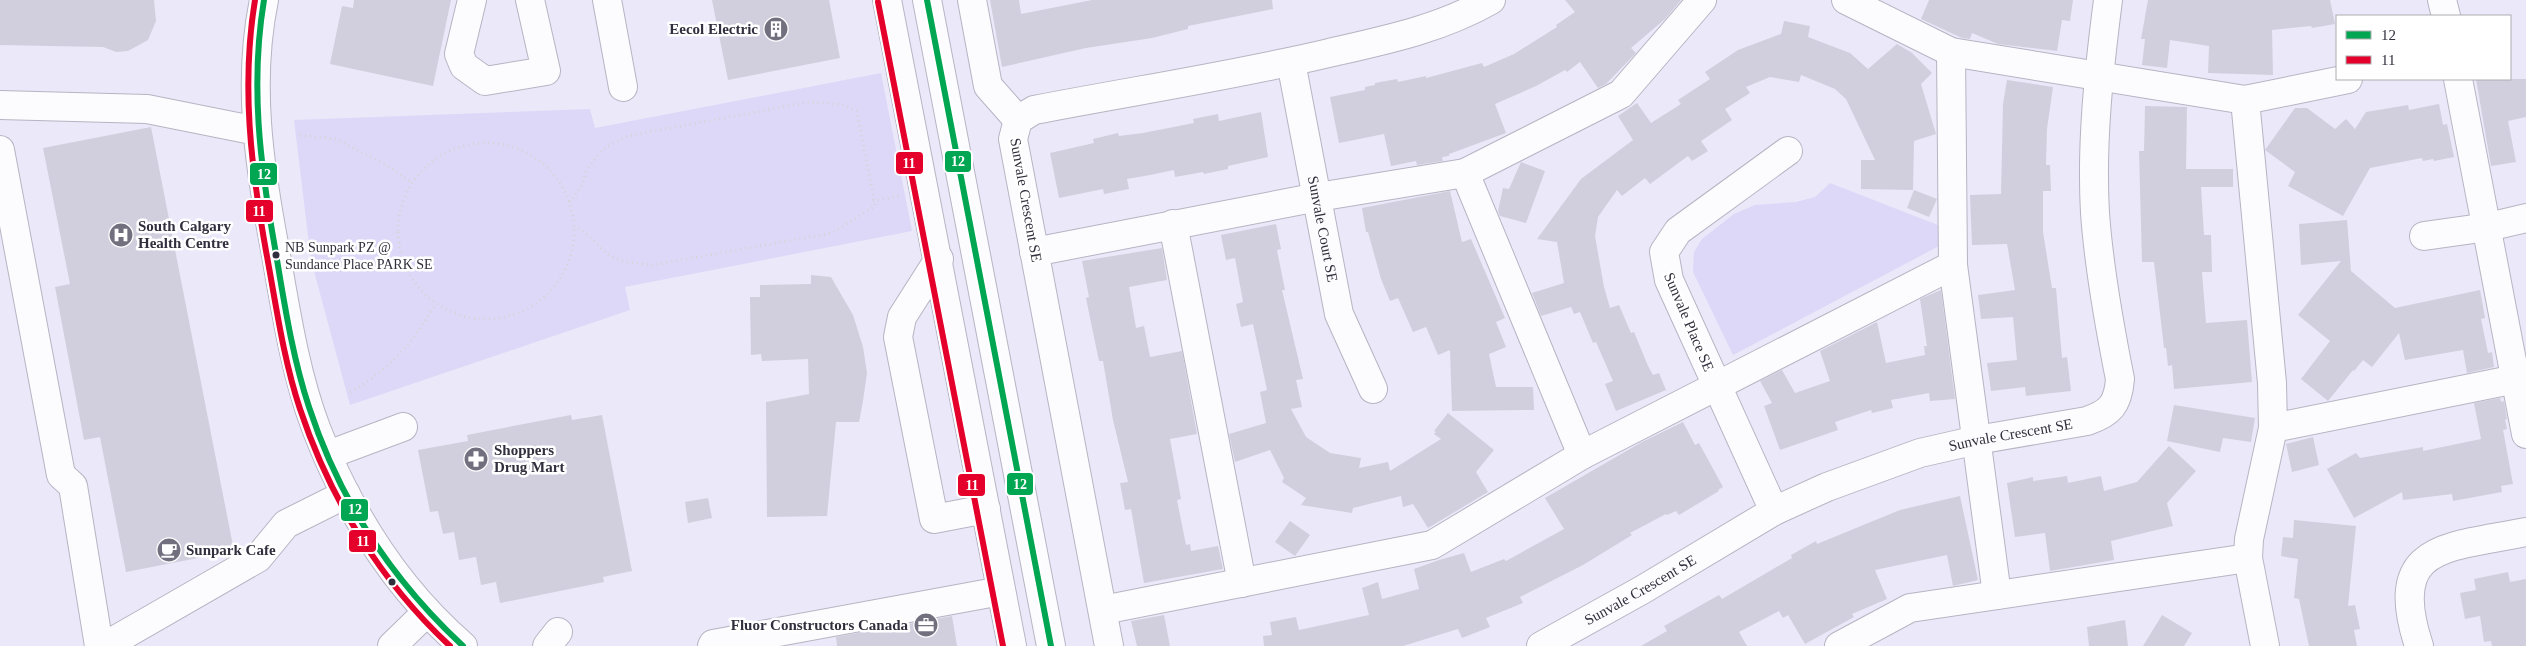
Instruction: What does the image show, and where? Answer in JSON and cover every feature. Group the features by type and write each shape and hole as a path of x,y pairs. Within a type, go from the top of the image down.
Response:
{"street":[{"path":"264,0 255,88 257,131 264,193 296,356 308,404 346,494 386,561 427,612 463,646"},
{"path":"472,0 459,54 464,66 485,81 546,71 530,0"},
{"path":"607,0 623,87"},
{"path":"887,0 939,259 1012,646"},
{"path":"927,0 1051,646"},
{"path":"972,0 988,86 1018,120"},
{"name":"Sunvale Crescent SE","path":"1110,646 1034,252 1014,138 1018,120 1034,110 1291,62 1420,32 1472,11 1491,0"},
{"path":"1034,252 1318,197 1465,173 1621,94 1702,0"},
{"path":"1846,0 1951,52 2245,100 2343,80"},
{"name":"Sunvale Crescent SE","path":"1541,646 1642,590 1774,511 1864,473 1920,453 1977,440 2086,421 2102,416 2114,405 2119,393 2120,380 2104,298 2095,213 2099,76 2108,0"},
{"path":"2442,0 2446,15"},
{"path":"1951,52 1953,265 1997,594"},
{"name":"Sunvale Court SE","path":"1291,62 1339,314 1373,390"},
{"path":"2458,80 2488,226 2526,434"},
{"path":"2245,100 2272,383 2273,428 2249,539 2248,558 2265,646"},
{"path":"0,105 147,108 257,131"},
{"path":"0,150 61,476 72,486 99,646"},
{"name":"Sunvale Place SE","path":"1774,511 1669,280 1664,252 1678,230 1788,151"},
{"path":"1465,173 1582,455"},
{"path":"2424,236 2526,218"},
{"path":"1173,224 1242,583"},
{"path":"939,259 902,317 898,337 934,519 986,509"},
{"path":"1103,610 1432,545 1582,455 1953,265"},
{"path":"2273,428 2516,379"},
{"path":"328,455 402,427"},
{"path":"105,646 258,558 286,524 346,494"},
{"path":"2419,646 2409,595 2410,580 2424,559 2442,549 2526,532"},
{"path":"1839,646 1910,608 2248,558"},
{"path":"712,646 713,644 1001,591"},
{"path":"392,646 427,612"}],"path":[{"path":"569,202 581,188 586,171 602,150 627,136 810,102 845,105 857,112 875,206 832,233 653,265 633,264 605,252 587,232 574,226"},
{"path":"300,135 336,139 388,166 412,183"},
{"path":"472,144 497,144 521,150 542,163 558,181 569,202 574,226 572,251 563,274 549,293 529,308 507,317 482,319 458,315 436,304 415,283 406,270 399,248 398,225 402,203 412,183 428,164 449,151 472,144"},
{"path":"873,200 899,196"},
{"path":"350,392 368,382 418,335 436,304"}],"shaded area":[{"path":"881,73 912,231 625,287 630,310 350,405 311,260 294,120 590,109 595,128"},
{"path":"1830,183 1943,227 1941,245 1733,355 1693,272 1694,252 1702,239 1734,214 1755,205 1796,202 1815,197"}],"building":[{"path":"0,0 154,0 156,21 148,40 128,51 116,52 103,47 0,45"},
{"path":"354,0 451,0 433,86 330,64 342,6 353,8"},
{"name":"Eecol Electric","path":"712,0 829,0 840,58 728,80"},
{"path":"990,0 1019,0 1021,14 1092,0 1272,0 1273,9 1188,26 1188,29 1152,38 1086,48 1002,67"},
{"path":"1565,0 1681,0 1665,19 1631,48 1636,53 1606,84 1598,88 1580,62 1567,72 1565,70 1536,86 1495,104 1506,133 1449,154 1449,156 1442,157 1443,161 1417,165 1416,161 1391,166 1384,134 1339,143 1330,97 1365,90 1365,87 1375,85 1375,83 1397,79 1398,82 1426,76 1426,78 1482,63 1484,67 1514,54 1557,27 1556,25 1575,12"},
{"path":"1929,0 2073,0 2070,21 2062,20 2057,51 1998,44 1972,33 1970,39 1962,38 1921,19"},
{"path":"2148,0 2330,0 2335,24 2312,28 2311,26 2272,30 2273,75 2208,73 2209,46 2170,40 2167,68 2142,65 2145,39 2141,39"},
{"path":"1784,21 1810,26 1808,37 1850,53 1868,69 1897,44 1912,53 1932,73 1921,84 1936,134 1914,141 1913,190 1861,189 1861,160 1875,160 1846,99 1835,89 1801,75 1799,82 1770,77 1746,87 1750,93 1725,109 1732,120 1701,141 1708,151 1692,161 1688,156 1650,184 1645,178 1622,196 1617,190 1598,217 1595,236 1604,287 1610,308 1619,305 1631,333 1634,332 1648,366 1653,375 1659,373 1666,390 1616,411 1605,384 1613,381 1596,342 1593,343 1580,312 1574,314 1571,307 1541,316 1532,293 1564,283 1557,242 1537,239 1581,179 1633,140 1618,116 1637,103 1651,123 1681,104 1678,100 1710,79 1705,72 1738,50 1781,34"},
{"path":"2526,79 2526,117 2508,121 2516,162 2491,166 2476,80"},
{"path":"2007,80 2053,87 2047,129 2046,165 2050,165 2051,191 2043,191 2043,232 2052,288 2056,288 2062,358 2067,357 2071,391 2026,396 2025,387 1991,391 1987,363 2017,360 2013,317 1981,319 1978,295 2015,290 2007,244 1972,245 1970,195 2001,194 2003,104"},
{"path":"2439,104 2443,125 2447,124 2454,157 2434,161 2433,159 2423,161 2422,158 2370,168 2343,216 2288,186 2295,172 2265,150 2295,108 2307,108 2335,129 2346,119 2355,129 2366,112 2408,105 2409,110"},
{"path":"2145,106 2187,107 2186,169 2233,169 2233,187 2201,187 2204,235 2211,235 2212,272 2202,272 2206,323 2247,320 2252,382 2174,389 2172,365 2168,366 2166,348 2164,348 2154,262 2142,262 2139,151 2144,151"},
{"path":"1261,112 1268,157 1228,166 1228,169 1204,174 1203,172 1175,177 1174,170 1127,179 1129,189 1104,194 1103,189 1059,198 1050,153 1094,143 1093,139 1118,133 1119,136 1143,133 1194,123 1193,119 1218,114 1219,121"},
{"path":"151,127 234,551 126,572 100,437 84,440 55,287 70,284 43,148"},
{"path":"1521,162 1545,171 1526,223 1500,216 1498,211 1503,188 1509,189"},
{"path":"1914,190 1937,199 1929,217 1907,208"},
{"path":"1450,191 1462,242 1471,239 1505,318 1496,322 1506,347 1489,354 1496,387 1533,387 1534,410 1452,411 1450,350 1438,355 1426,327 1413,332 1398,298 1390,301 1381,279 1368,232 1366,232 1362,208"},
{"path":"2347,220 2351,271 2395,308 2480,290 2485,318 2481,319 2488,353 2492,352 2494,367 2467,373 2463,350 2405,360 2399,333 2372,367 2363,360 2328,401 2301,379 2330,341 2298,315 2341,261 2301,265 2299,224"},
{"path":"1276,224 1281,249 1277,250 1285,290 1282,290 1303,379 1296,380 1302,407 1291,409 1306,437 1330,453 1361,458 1359,468 1388,462 1390,471 1441,439 1434,434 1436,432 1434,431 1448,413 1494,450 1476,472 1488,492 1428,528 1413,504 1403,507 1401,496 1353,508 1352,513 1301,505 1306,498 1282,482 1284,478 1270,450 1235,462 1229,434 1266,423 1260,392 1267,390 1253,324 1241,327 1236,304 1243,302 1235,258 1226,260 1221,235"},
{"path":"1162,248 1167,280 1129,287 1136,328 1144,326 1150,357 1182,351 1197,434 1170,439 1181,499 1177,500 1186,545 1190,544 1191,551 1218,546 1223,569 1144,583 1131,509 1125,510 1120,483 1128,482 1113,420 1103,361 1099,361 1090,318 1086,298 1089,297 1082,261"},
{"path":"811,275 831,277 853,315 863,347 867,373 863,401 859,422 836,422 827,516 767,517 766,402 809,394 808,359 762,361 761,354 751,355 750,297 760,297 760,285 811,284"},
{"path":"1941,290 1955,399 1930,401 1929,393 1891,400 1893,408 1872,413 1871,410 1835,422 1838,430 1780,450 1764,406 1772,403 1760,381 1782,370 1795,393 1830,381 1820,351 1877,322 1886,363 1925,355 1924,346 1927,346 1920,299"},
{"path":"2500,398 2501,402 2504,401 2507,419 2505,420 2507,429 2503,430 2513,484 2501,486 2502,492 2453,501 2452,494 2403,500 2402,492 2354,518 2327,469 2356,453 2360,458 2423,447 2423,451 2481,439 2474,403"},
{"path":"2174,405 2255,418 2251,442 2223,438 2220,452 2167,441"},
{"path":"571,415 572,420 602,415 632,571 603,577 604,582 500,603 496,582 481,585 476,557 459,560 454,532 443,534 438,511 430,512 418,450 468,441 467,435"},
{"path":"1683,422 1695,445 1699,443 1723,487 1679,515 1676,511 1666,514 1630,533 1632,535 1583,565 1520,597 1523,603 1486,618 1490,627 1462,638 1458,629 1403,646 1264,646 1263,636 1272,635 1270,622 1296,617 1299,630 1369,615 1362,588 1378,582 1382,599 1419,589 1414,569 1439,560 1464,553 1471,572 1504,559 1506,561 1564,529 1545,498 1642,442"},
{"path":"2313,437 2319,465 2292,472 2286,444"},
{"path":"2169,446 2196,471 2167,503 2173,526 2111,541 2114,560 2050,571 2045,533 2015,537 2007,483 2033,477 2033,481 2067,476 2068,483 2101,476 2104,491 2137,482"},
{"path":"1960,496 1978,580 1953,586 1947,555 1875,570 1887,599 1852,614 1854,617 1805,644 1788,615 1783,618 1779,611 1739,632 1747,646 1641,646 1667,631 1664,626 1719,595 1722,599 1792,558 1791,555 1816,541 1817,544 1900,510"},
{"path":"708,498 712,518 688,523 685,502"},
{"path":"2294,520 2356,526 2348,606 2355,605 2360,629 2354,630 2357,646 2309,646 2299,599 2294,598 2298,559 2281,556 2283,537 2293,538"},
{"path":"1290,521 1310,535 1295,556 1275,542"},
{"path":"2508,572 2510,582 2526,579 2526,646 2492,646 2491,641 2484,642 2480,616 2465,619 2460,593 2476,590 2474,579"},
{"path":"1164,615 1170,646 1137,646 1131,621"},
{"path":"2162,615 2192,633 2184,646 2143,646"},
{"name":"Fluor Constructors Canada","path":"952,616 957,646 837,646 836,637"},
{"path":"2125,620 2128,646 2089,646 2087,627"}],"transit line":[{"name":"11","path":"255,0 251,32 248,95 252,157 284,351 294,390 326,475 360,537 402,595 450,646"},
{"name":"12","path":"264,0 260,31 257,93 261,155 285,308 303,388 321,441 352,506 391,566 413,594 463,646"},
{"name":"12","path":"927,0 1051,646"},
{"name":"11","path":"878,2 1003,646"}],"place":[{"name":"Eecol Electric","path":"776,29"},
{"name":"South Calgary Health Centre","path":"121,235"},
{"name":"NB Sunpark PZ @ Sundance Place PARK SE","path":"276,255"},
{"name":"Shoppers Drug Mart","path":"476,459"},
{"name":"Sunpark Cafe","path":"169,550"},
{"name":"Fluor Constructors Canada","path":"926,625"}]}
